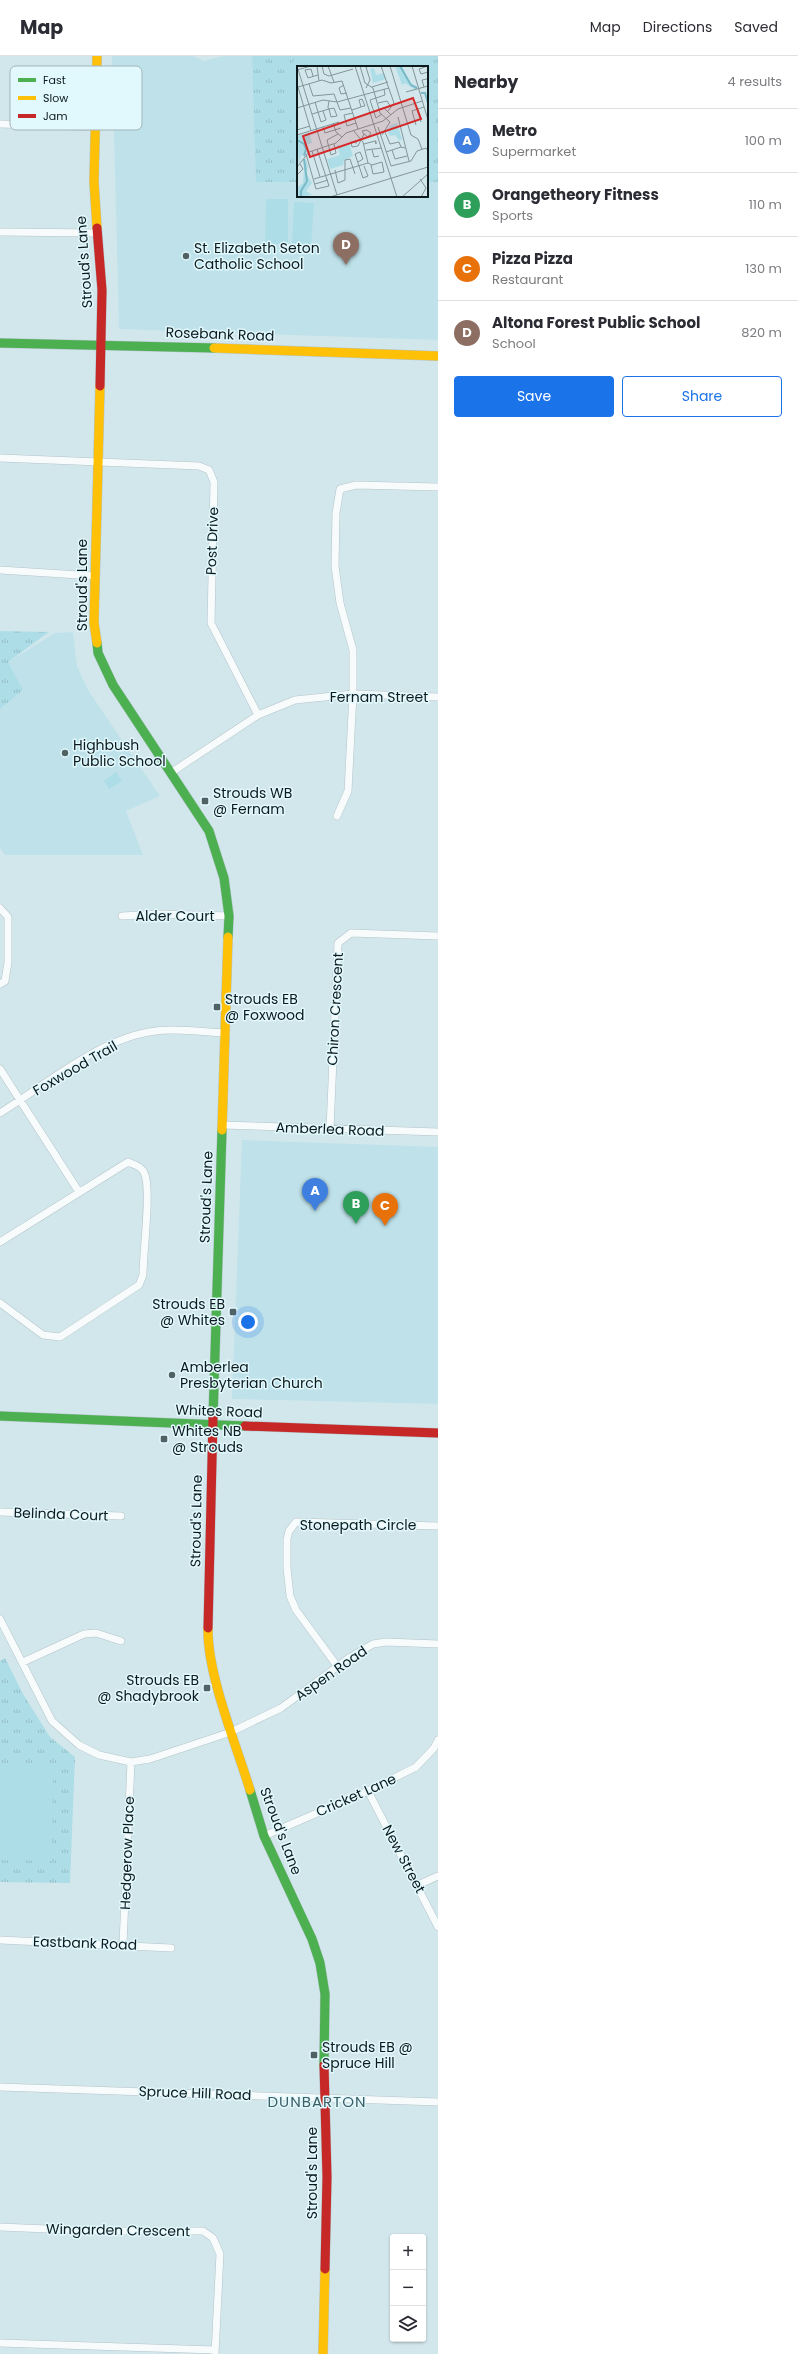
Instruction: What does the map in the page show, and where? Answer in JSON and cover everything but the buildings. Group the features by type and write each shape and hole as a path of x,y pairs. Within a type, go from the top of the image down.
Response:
{"street":[{"name":"Stroud's Lane","path":"97,56 97,66"},
{"path":"0,124 10,124"},
{"name":"Stroud's Lane","path":"96,130 94,182 96,233 102,290 96,461 94,624 98,653 113,685 172,772 209,831 224,878 229,916 208,1637 218,1688 264,1836 312,1939 320,1963 325,1994 324,2097 327,2177 323,2354"},
{"path":"0,232 96,233"},
{"name":"Rosebank Road","path":"0,343 101,344 438,356"},
{"name":"Post Drive","path":"0,458 199,466 209,470 214,482 211,624 258,715"},
{"path":"337,816 348,791 353,694 353,650 340,603 334,566 336,513 340,489 356,485 438,487"},
{"path":"0,570 95,576"},
{"name":"Fernam Street","path":"172,772 258,715 295,700 353,694 438,697"},
{"path":"0,908 8,917 8,962 4,981 0,984"},
{"name":"Alder Court","path":"122,916 159,914 229,916"},
{"name":"Chiron Crescent","path":"330,1129 338,943 351,933 438,936"},
{"name":"Foxwood Trail","path":"0,1113 44,1083 112,1043 156,1031 226,1033"},
{"path":"0,1069 79,1192"},
{"name":"Amberlea Road","path":"222,1125 438,1132"},
{"path":"0,1242 128,1162 140,1167 145,1175 147,1190 143,1275 139,1285 60,1337 43,1335 0,1303"},
{"name":"Whites Road","path":"0,1416 438,1434"},
{"name":"Belinda Court","path":"0,1512 121,1516"},
{"name":"Stonepath Circle","path":"338,1667 296,1610 290,1596 287,1568 288,1531 296,1522 438,1526"},
{"path":"0,1619 52,1721 79,1745 99,1755 131,1762"},
{"path":"23,1662 84,1634 96,1633 121,1641"},
{"name":"Aspen Road","path":"131,1762 150,1759 231,1732 281,1708 373,1644 386,1642 438,1644"},
{"name":"Cricket Lane","path":"264,1836 368,1791 416,1767 434,1748 438,1740"},
{"name":"Hedgerow Place","path":"123,1944 131,1762"},
{"name":"New Street","path":"368,1791 418,1885 438,1927"},
{"path":"418,1885 438,1876"},
{"name":"Eastbank Road","path":"0,1940 123,1944 171,1948"},
{"name":"Spruce Hill Road","path":"0,2087 438,2102"},
{"name":"Wingarden Crescent","path":"0,2227 192,2233 204,2231 213,2238 220,2254 215,2352"},
{"path":"0,2343 215,2352"}],"shaded area":[{"path":"112,56 193,56 204,61 223,56 252,56 257,182 297,182 297,197 428,197 428,182 438,182 438,340 119,329 114,130 142,130 142,66 112,66"},
{"name":"Highbush Public School","path":"73,632 77,666 88,690 160,796 126,811 143,855 5,855 0,848 0,709 23,690 8,662 55,633"},
{"path":"242,1140 438,1147 438,1404 232,1399"}],"green space":[{"path":"252,56 438,56 438,182 428,182 428,66 297,66 297,182 256,182"},
{"path":"296,56 428,56 438,147 430,163 428,164 428,66 297,66 297,167 294,167 288,72"},
{"path":"266,199 288,199 288,244 265,244"},
{"path":"294,202 314,203 311,246 292,245"},
{"path":"0,631 49,632 8,662 23,690 0,709"},
{"path":"116,772 122,781 109,789 104,781"},
{"path":"5,1658 23,1694 50,1737 75,1757 70,1883 0,1882 0,1661"},
{"path":"0,1766 53,1766 52,1861 0,1860"}],"traffic: fast":[{"path":"0,343 214,348"},
{"path":"97,643 98,653 113,685 209,831 224,878 229,916 228,937"},
{"path":"213,1418 222,1130"},
{"path":"0,1416 245,1426"},
{"path":"250,1790 264,1836 312,1939 320,1963 325,1994 324,2065"}],"traffic: slow":[{"path":"97,56 97,66"},
{"path":"95,130 94,182 97,228"},
{"path":"214,348 438,356"},
{"path":"97,643 94,623 100,386"},
{"path":"222,1130 228,937"},
{"path":"208,1628 212,1666 217,1687 250,1790"},
{"path":"323,2354 325,2269"}],"traffic: jam":[{"path":"97,228 102,290 100,386"},
{"path":"208,1628 213,1418"},
{"path":"245,1426 438,1433"},
{"path":"324,2065 327,2177 325,2269"}],"place":[{"name":"St. Elizabeth Seton Catholic School","path":"186,256"},
{"name":"Altona Forest Public School","path":"346,265"},
{"name":"Highbush Public School","path":"65,753"},
{"name":"Strouds WB @ Fernam","path":"205,801"},
{"name":"Strouds EB @ Foxwood","path":"217,1007"},
{"name":"Metro","path":"315,1211"},
{"name":"Orangetheory Fitness","path":"356,1224"},
{"name":"Pizza Pizza","path":"385,1226"},
{"name":"Strouds EB @ Whites","path":"233,1312"},
{"name":"Amberlea Presbyterian Church","path":"172,1375"},
{"name":"Whites NB @ Strouds","path":"164,1439"},
{"name":"Strouds EB @ Shadybrook","path":"207,1688"},
{"name":"Strouds EB @ Spruce Hill","path":"314,2055"}],"district":[{"name":"DUNBARTON","path":"317,2102"}]}
